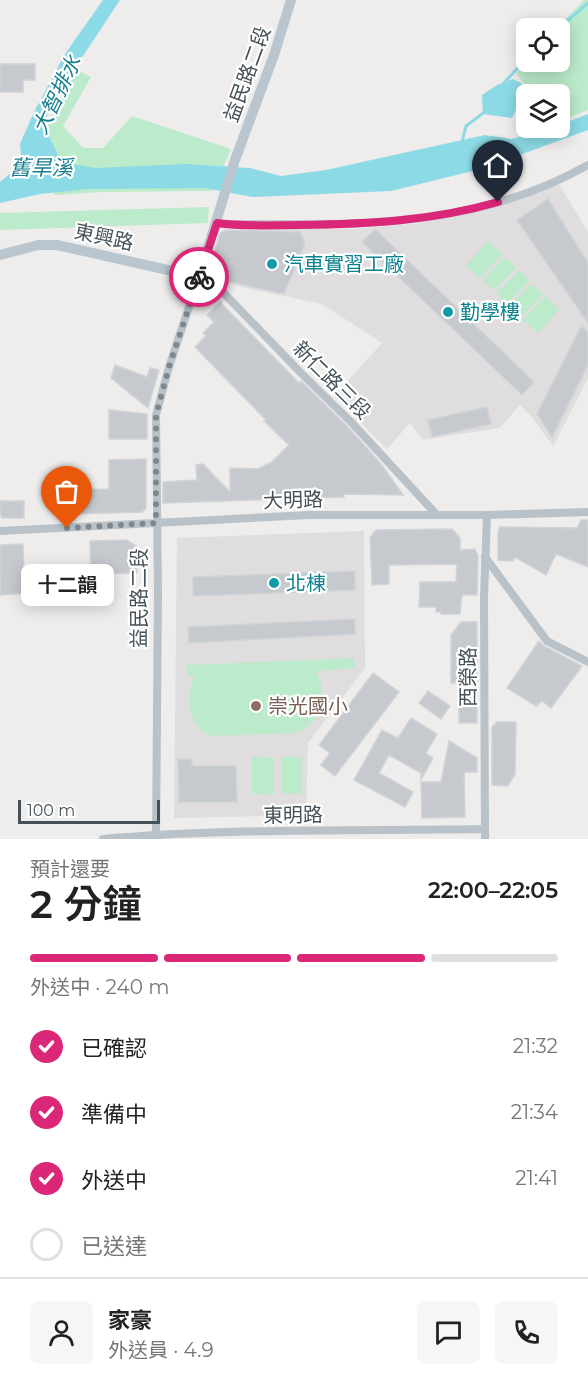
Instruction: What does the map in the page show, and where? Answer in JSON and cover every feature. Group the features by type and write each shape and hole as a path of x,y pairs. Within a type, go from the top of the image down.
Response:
{"street":[{"name":"益民路二段","path":"156,837 156,415 235,160 274,55 291,0"},
{"path":"217,223 307,226 443,216 498,204 561,180 588,165"},
{"name":"東興路","path":"0,255 38,245 57,245 199,277"},
{"name":"新仁路三段","path":"199,277 216,285 352,423 436,514"},
{"name":"大明路","path":"0,531 309,515 487,515 588,512"},
{"name":"西榮路","path":"484,839 487,515"},
{"path":"485,557 547,641 588,662"},
{"name":"東明路","path":"103,839 312,830 484,829"}],"shaded area":[{"path":"559,184 588,232 588,378 553,446 532,417 520,405 499,428 423,440 410,423 387,449 334,396 382,343 322,304 232,285 250,229 356,229 422,223 498,205"},
{"name":"崇光國小","path":"364,531 365,668 308,743 306,815 174,818 177,538"}],"green space":[{"path":"584,0 588,0 588,110 570,117 570,84 524,84 516,73 570,72 570,18 567,18"},
{"path":"77,70 91,77 63,126 83,148 103,148 132,116 231,149 212,191 102,192 55,195 34,166 45,129"},
{"path":"209,207 208,223 0,230 0,213"},
{"path":"488,241 502,254 480,278 466,266"},
{"path":"505,257 516,268 494,290 483,280"},
{"path":"519,270 530,280 507,303 497,293"},
{"path":"531,284 543,294 521,317 509,306"},
{"path":"545,296 559,309 538,333 523,320"},
{"path":"354,658 355,668 316,671 322,689 320,708 311,723 294,733 213,736 202,732 193,719 189,699 194,676 187,676 187,665"},
{"path":"252,757 274,758 274,795 252,794"},
{"path":"281,757 302,757 301,794 281,793"}],"water":[{"name":"舊旱溪","path":"103,0 120,0 83,56 75,64 46,118 48,134 58,155 66,163 95,168 185,164 250,168 281,176 326,170 485,135 511,139 566,138 481,169 391,191 252,197 205,188 88,189 40,194 0,203 0,182 19,166 20,144 65,54"},
{"path":"513,79 523,84 516,84 516,110 512,118 483,114 482,95 497,85"},
{"name":"舊旱溪","path":"588,114 588,130 570,137 570,121"}],"building":[{"path":"0,64 35,64 35,80 23,80 23,92 0,92"},
{"path":"548,199 588,263 588,323 517,220"},
{"name":"勤學樓","path":"375,229 534,382 522,395 362,242"},
{"name":"汽車實習工廠","path":"226,230 300,232 305,244 284,294 227,281 226,284 209,269 220,233"},
{"path":"220,302 299,383 301,381 348,427 382,465 403,495 344,494 344,497 163,503 163,482 197,480 196,465 203,464 230,492 230,468 258,469 272,462 289,445 195,347 206,336 203,333 214,322 207,315"},
{"path":"582,325 588,333 588,365 552,437 537,414"},
{"path":"115,365 147,377 150,368 159,370 148,408 111,378"},
{"path":"487,407 491,424 432,437 428,420"},
{"path":"109,410 147,414 147,439 109,439"},
{"path":"146,459 146,508 142,512 75,514 75,490 109,489 109,460"},
{"path":"0,501 24,501 24,518 2,518"},
{"path":"581,520 588,520 588,567 556,554 546,575 515,557 513,561 498,560 500,527 577,528"},
{"path":"452,529 460,538 460,550 475,549 478,556 477,595 462,595 460,614 441,614 441,612 436,612 436,607 419,607 420,582 456,582 457,564 389,565 389,584 372,585 370,538 374,532 377,530"},
{"path":"127,540 136,546 137,573 91,574 90,541"},
{"path":"23,544 24,580 65,576 66,590 0,595 0,545"},
{"name":"北棟","path":"355,571 355,590 193,596 193,577"},
{"path":"355,619 355,634 189,643 188,627"},
{"path":"461,622 477,622 477,723 459,723 459,683 451,683 451,635"},
{"path":"539,641 544,646 582,666 551,708 542,701 536,706 507,688"},
{"path":"373,673 399,692 335,776 321,765 330,753 319,745"},
{"path":"428,691 450,706 441,719 419,703"},
{"path":"411,718 437,734 426,753 433,758 421,780 421,773 389,755 379,773 413,792 405,807 354,780 382,730 398,738"},
{"path":"497,722 516,722 515,774 508,786 492,785 492,727"},
{"path":"449,741 477,758 477,772 464,772 465,817 422,818 421,782 441,782"},
{"path":"178,759 192,759 192,766 236,766 237,802 179,802"}],"waterway":[{"path":"570,19 588,3"},
{"path":"501,86 516,70"},
{"path":"462,142 466,126 486,111"}],"way so far":[{"path":"67,528 156,523 156,415 169,367 199,277"}],"place":[{"name":"汽車實習工廠","path":"272,264"},
{"name":"勤學樓","path":"448,312"},
{"name":"十二韻","path":"67,528"},
{"name":"北棟","path":"274,583"},
{"name":"崇光國小","path":"256,706"}],"route":[{"path":"199,277 217,223 293,225 391,221 443,216 498,202"}],"water label":[{"name":"大智排水","path":"57,95"}]}
